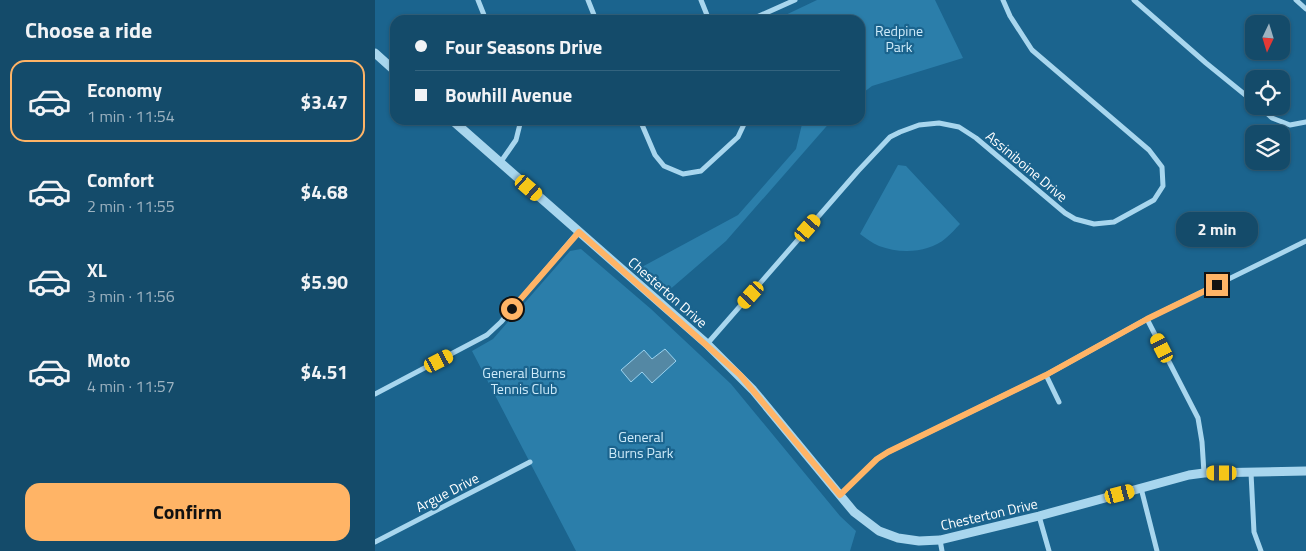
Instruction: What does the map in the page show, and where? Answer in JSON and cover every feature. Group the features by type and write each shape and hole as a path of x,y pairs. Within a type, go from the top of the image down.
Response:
{"street":[{"path":"478,0 484,15"},
{"path":"588,0 594,15"},
{"path":"701,0 707,15"},
{"path":"761,15 795,0"},
{"name":"Assiniboine Drive","path":"707,344 890,137 919,125 939,123 959,127 976,138 1065,213 1075,219 1094,224 1114,222 1154,200 1163,186 1162,167 1149,150 1032,50 1010,16 1003,0"},
{"path":"1134,0 1206,64 1245,95"},
{"path":"1296,0 1306,9"},
{"path":"375,53 390,66"},
{"path":"1269,115 1290,125 1306,122"},
{"name":"Chesterton Drive","path":"457,125 707,344 753,390 855,512 879,532 905,539 940,540 1039,516 1189,475 1306,471"},
{"path":"500,163 516,140 520,125"},
{"path":"642,125 655,155 664,166 683,174 701,171 738,137 744,125"},
{"path":"375,394 487,336 579,232"},
{"path":"840,495 877,459 888,452 1046,375 1147,319 1306,241"},
{"path":"1147,319 1198,418 1204,473"},
{"path":"1046,375 1059,402"},
{"name":"Argue Drive","path":"375,542 530,462"},
{"path":"1251,473 1254,532 1261,551"},
{"path":"1141,488 1157,551"},
{"path":"1039,516 1049,551"},
{"path":"940,540 942,551"}],"green space":[{"name":"Redpine Park","path":"817,0 935,0 963,58 872,86 865,91 865,15 786,15"},
{"path":"802,125 828,125 726,241 667,292 640,268 738,215 796,149"},
{"path":"898,165 906,166 960,224 946,238 931,247 914,251 887,249 871,242 860,234"},
{"name":"General Burns Park","path":"581,249 651,309 731,384 840,516 856,531 850,551 576,551 472,351 493,339 570,251"}],"shaded area":[{"path":"665,349 676,361 652,383 642,372 631,382 621,370 644,350 652,359"}],"route":[{"path":"512,309 579,232 740,375 840,495 877,459 888,452 1046,375 1147,319 1217,285"}],"park label":[{"name":"General Burns Tennis Club","path":"524,380"}]}
